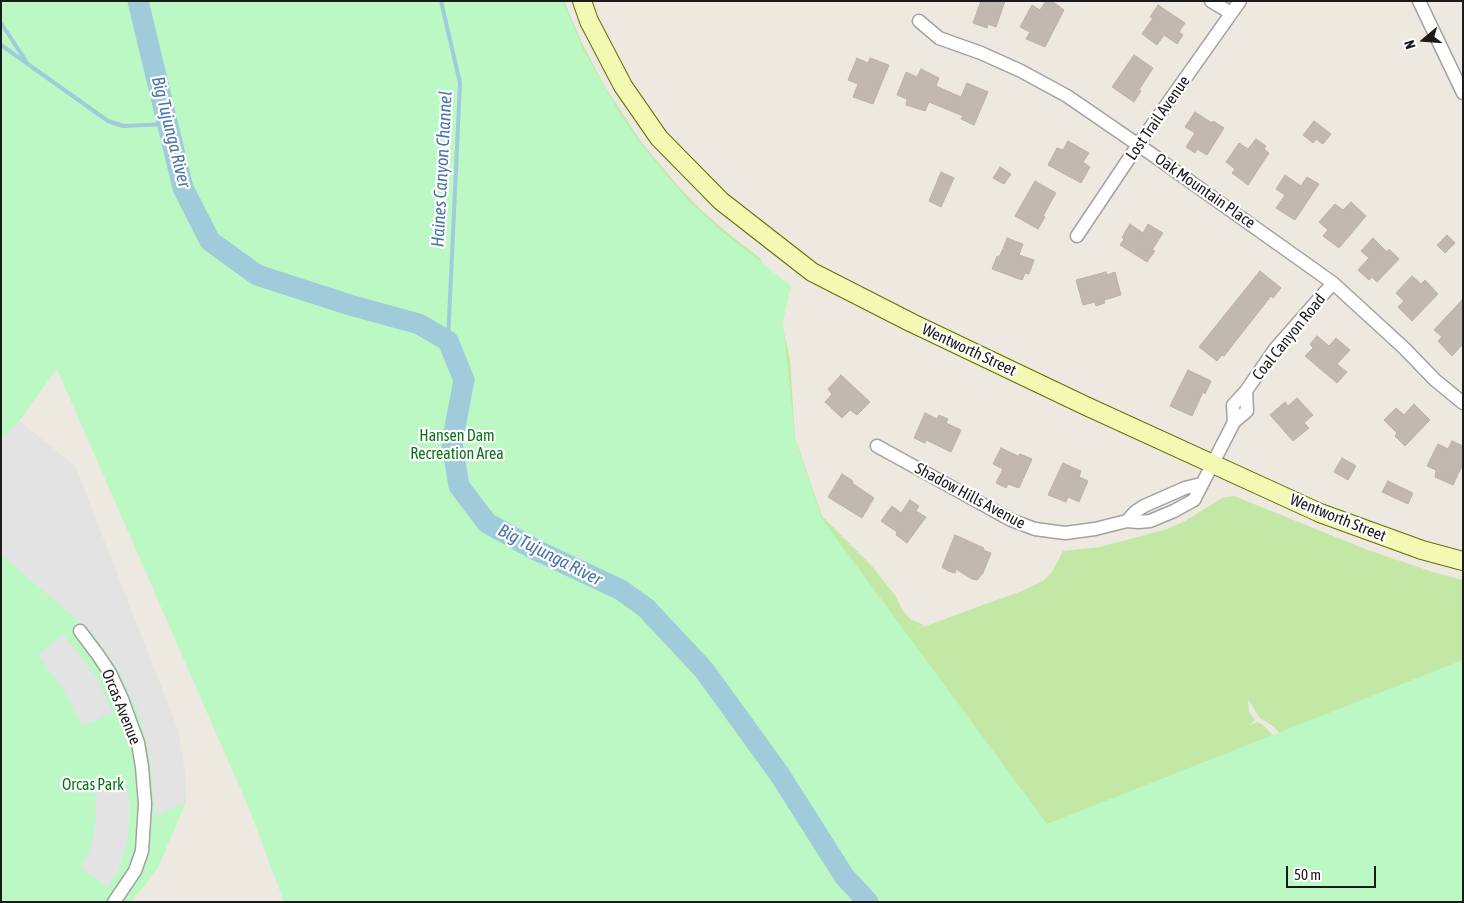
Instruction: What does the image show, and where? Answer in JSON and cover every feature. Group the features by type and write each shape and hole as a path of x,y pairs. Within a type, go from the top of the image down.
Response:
{"main road":[{"name":"Wentworth Street","path":"582,1 589,21 623,86 659,138 721,201 812,272 912,323 1320,513 1422,550 1463,561"}],"street":[{"path":"1211,1 1231,13"},
{"name":"Lost Trail Avenue","path":"1077,236 1138,145 1240,1"},
{"path":"1419,1 1463,92"},
{"name":"Oak Mountain Place","path":"919,21 939,38 981,53 1021,71 1067,96 1138,145 1334,283 1404,348 1435,380 1463,403"},
{"name":"Coal Canyon Road","path":"1212,464 1234,422 1233,405 1246,391 1276,349 1334,283"},
{"name":"Shadow Hills Avenue","path":"877,446 1011,520 1035,529 1065,533 1095,530 1127,521 1150,521 1164,515 1194,500 1212,464"},
{"name":"Shadow Hills Avenue","path":"1127,521 1144,506 1185,488 1202,484"},
{"path":"1158,500 1155,505 1156,510 1158,514 1164,515"},
{"name":"Orcas Avenue","path":"80,631 98,655 122,699 138,743 142,766 145,804 142,851 135,872 114,902"}],"green space":[{"name":"Hansen Dam Recreation Area","path":"1,1 563,1 583,49 622,117 648,153 689,201 718,228 791,286 783,321 795,439 822,519 1047,824 1463,660 1463,902 284,902 250,811 57,369 19,421 75,466 178,730 185,775 186,802 158,868 131,902 1,902"},
{"path":"560,1 564,1 581,41 605,87 642,143 701,210 760,258 782,323 790,360 795,438 822,516 871,565 895,595 903,611 910,619 924,625 917,629 1022,591 1043,581 1052,572 1063,551 1100,547 1167,529 1185,521 1222,498 1234,496 1368,550 1463,580 1463,682 1282,736 1274,727 1260,718 1248,699 1249,712 1255,720 1250,725 1257,722 1262,724 1274,736 982,902 870,676"}],"shaded area":[{"path":"19,421 75,466 178,730 185,775 186,802 155,817 150,761 145,735 137,709 118,670 94,635 1,554 1,440"},
{"path":"63,634 96,676 113,713 82,726 65,692 38,655"},
{"path":"126,786 130,803 128,838 118,871 108,887 81,868 93,838 96,817 95,789"}],"building":[{"path":"981,1 1005,1 996,27 988,24 987,28 973,23"},
{"path":"1046,1 1052,1 1064,10 1045,47 1026,39 1030,32 1020,27 1032,5 1040,10"},
{"path":"1158,5 1185,23 1179,32 1183,35 1177,44 1164,35 1157,45 1142,34 1153,18 1150,17"},
{"path":"1134,55 1153,68 1134,102 1112,87"},
{"path":"857,58 868,63 870,58 889,65 873,104 853,97 858,84 848,80"},
{"path":"921,69 939,78 936,86 961,97 967,83 988,92 974,125 961,119 963,116 929,102 925,111 906,105 907,99 897,95 906,72 917,77"},
{"path":"1195,112 1224,128 1207,155 1197,149 1195,153 1186,147 1195,133 1185,127"},
{"path":"1314,121 1331,134 1323,144 1316,139 1313,143 1303,135"},
{"path":"1256,139 1266,146 1264,149 1269,153 1248,185 1232,173 1235,169 1226,162 1239,143 1248,149"},
{"path":"1068,141 1089,153 1083,162 1090,167 1081,183 1048,165 1057,148 1063,150"},
{"path":"1000,167 1011,174 1004,184 993,178"},
{"path":"941,172 954,178 941,207 929,201"},
{"path":"1285,175 1301,186 1307,177 1319,184 1295,220 1276,208 1285,195 1276,189"},
{"path":"1035,181 1056,193 1038,229 1015,216"},
{"path":"1351,202 1366,216 1339,248 1323,236 1328,230 1319,222 1335,204 1343,210"},
{"path":"1130,224 1143,233 1148,224 1163,233 1152,250 1155,251 1147,262 1120,245 1124,239 1122,237"},
{"path":"1447,235 1455,243 1445,253 1437,245"},
{"path":"1007,238 1023,244 1019,255 1034,260 1029,274 1025,273 1022,280 992,269"},
{"path":"1373,238 1387,252 1389,249 1399,259 1377,282 1372,277 1369,280 1358,270 1369,258 1361,251"},
{"path":"1260,271 1281,288 1273,298 1271,296 1224,356 1222,355 1217,361 1199,347"},
{"path":"1106,272 1107,275 1115,272 1121,295 1104,300 1105,303 1096,306 1095,302 1083,305 1076,280"},
{"path":"1412,276 1421,284 1425,280 1438,294 1412,321 1398,307 1404,301 1396,293"},
{"path":"1463,299 1463,344 1452,356 1438,341 1442,337 1434,330"},
{"path":"1317,336 1329,346 1336,338 1350,350 1337,364 1347,372 1337,383 1305,356 1313,348 1310,344"},
{"path":"1188,370 1211,381 1205,394 1203,392 1192,416 1170,406"},
{"path":"841,375 870,402 857,415 850,410 842,418 825,402 832,394 828,389"},
{"path":"1297,398 1313,415 1304,423 1309,428 1293,441 1270,415 1285,402 1288,406"},
{"path":"1414,404 1430,420 1405,446 1395,436 1397,433 1384,420 1396,408 1404,415"},
{"path":"925,413 937,419 939,415 948,419 946,423 961,430 951,452 926,440 925,443 914,438"},
{"path":"1452,441 1463,446 1463,464 1453,485 1435,477 1436,470 1427,466 1438,444 1448,449"},
{"path":"1001,448 1018,456 1020,454 1032,459 1019,488 1008,484 1006,488 996,483 1003,469 993,464"},
{"path":"1342,458 1356,466 1348,480 1334,472"},
{"path":"1063,463 1081,471 1079,477 1088,481 1079,502 1068,497 1066,502 1048,495"},
{"path":"842,474 874,498 862,518 828,497"},
{"path":"1388,481 1413,493 1408,504 1382,492"},
{"path":"910,500 919,506 916,511 926,517 907,543 896,535 897,532 881,521 892,506 901,513"},
{"path":"955,535 991,553 983,573 977,580 956,569 955,573 942,567"}],"waterway":[{"name":"Big Tujunga River","path":"138,1 183,188 210,241 257,275 350,305 419,324 448,341 464,380 452,443 459,486 487,523 536,550 621,590 646,608 704,670 780,775 844,876 868,902"},
{"name":"Haines Canyon Channel","path":"441,1 460,83 448,341"},
{"path":"1,23 26,61"},
{"path":"1,45 108,121 123,126 168,124"}],"park label":[{"name":"Orcas Park","path":"93,785"}]}
